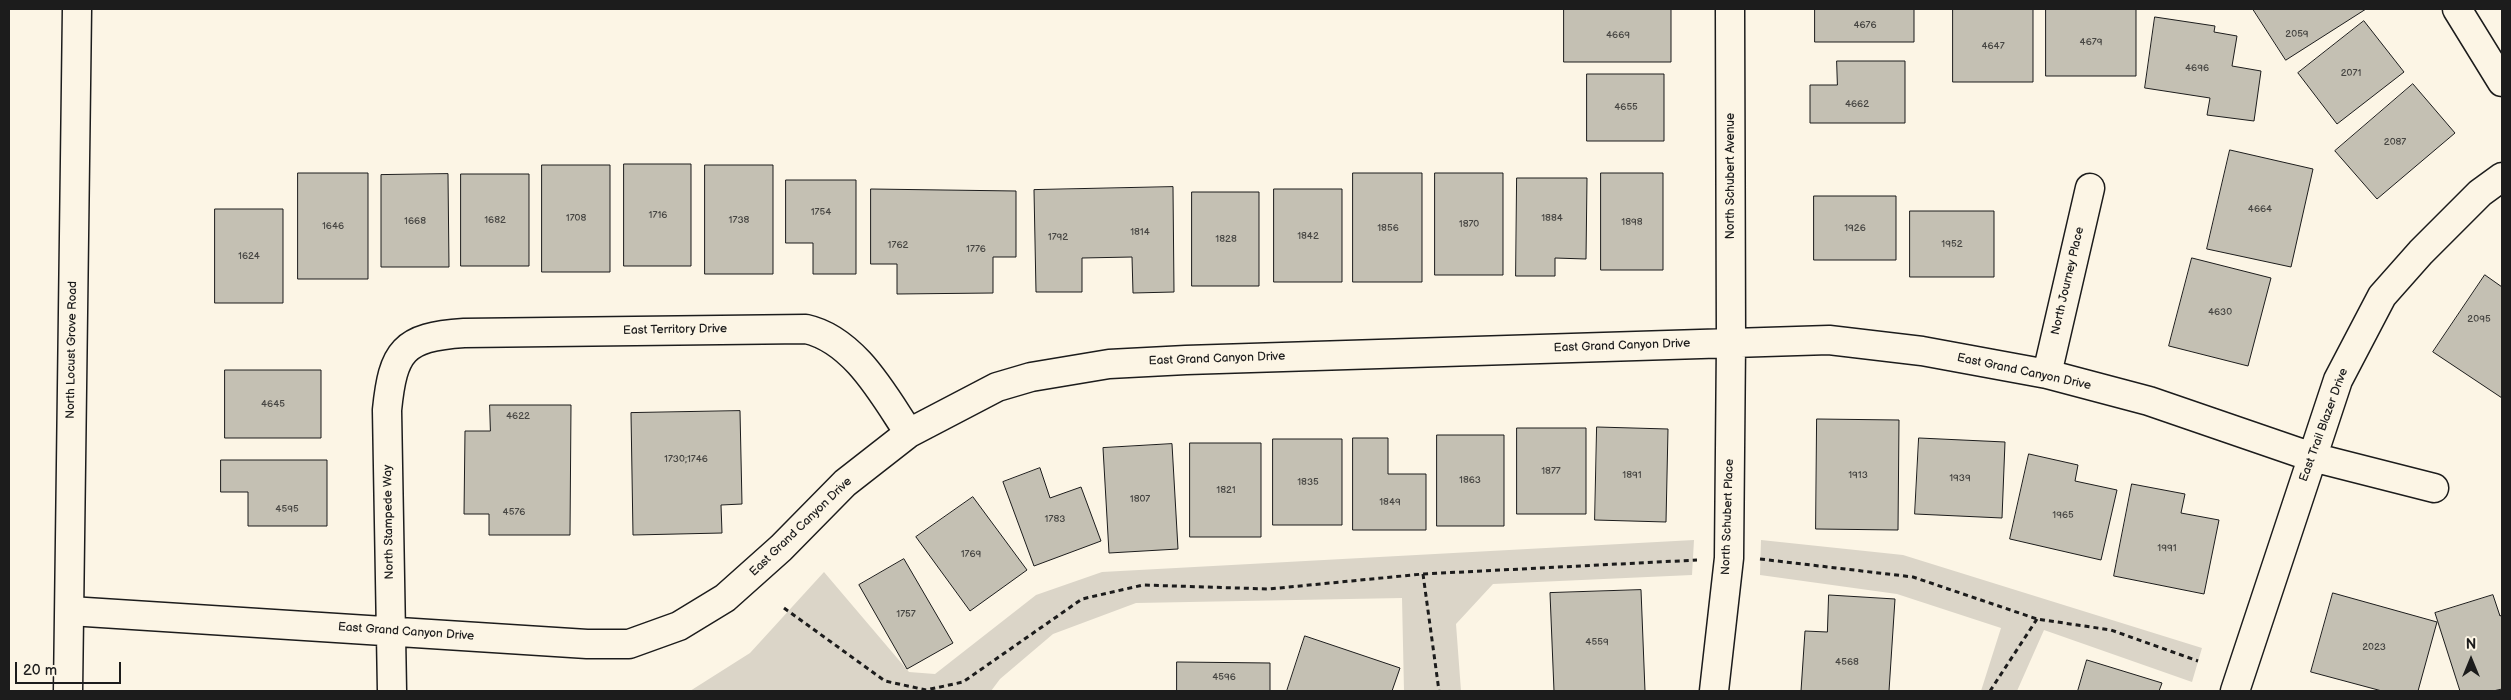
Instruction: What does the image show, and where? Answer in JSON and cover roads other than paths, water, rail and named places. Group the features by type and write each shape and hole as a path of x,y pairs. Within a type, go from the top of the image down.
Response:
{"street":[{"name":"North Locust Grove Road","path":"68,691 77,9"},
{"name":"North Schubert Avenue","path":"1730,9 1731,343"},
{"path":"2456,9 2502,82"},
{"name":"East Trail Blazer Drive","path":"2235,691 2338,380 2382,296 2421,252 2480,193 2502,177"},
{"name":"North Journey Place","path":"2047,374 2090,188"},
{"name":"East Territory Drive","path":"400,355 412,344 432,336 464,333 815,331 836,344 855,360 872,379 910,434"},
{"name":"East Grand Canyon Drive","path":"70,611 587,644 629,644 679,626 725,598 781,548 845,482 910,434 997,387 1031,377 1109,364 1196,359 1829,340 1922,351 2047,374 2149,401 2312,456 2434,488"},
{"name":"North Schubert Place","path":"1714,691 1729,558 1731,343"},
{"name":"North Stampede Way","path":"392,691 387,410 390,376 400,355"}]}
